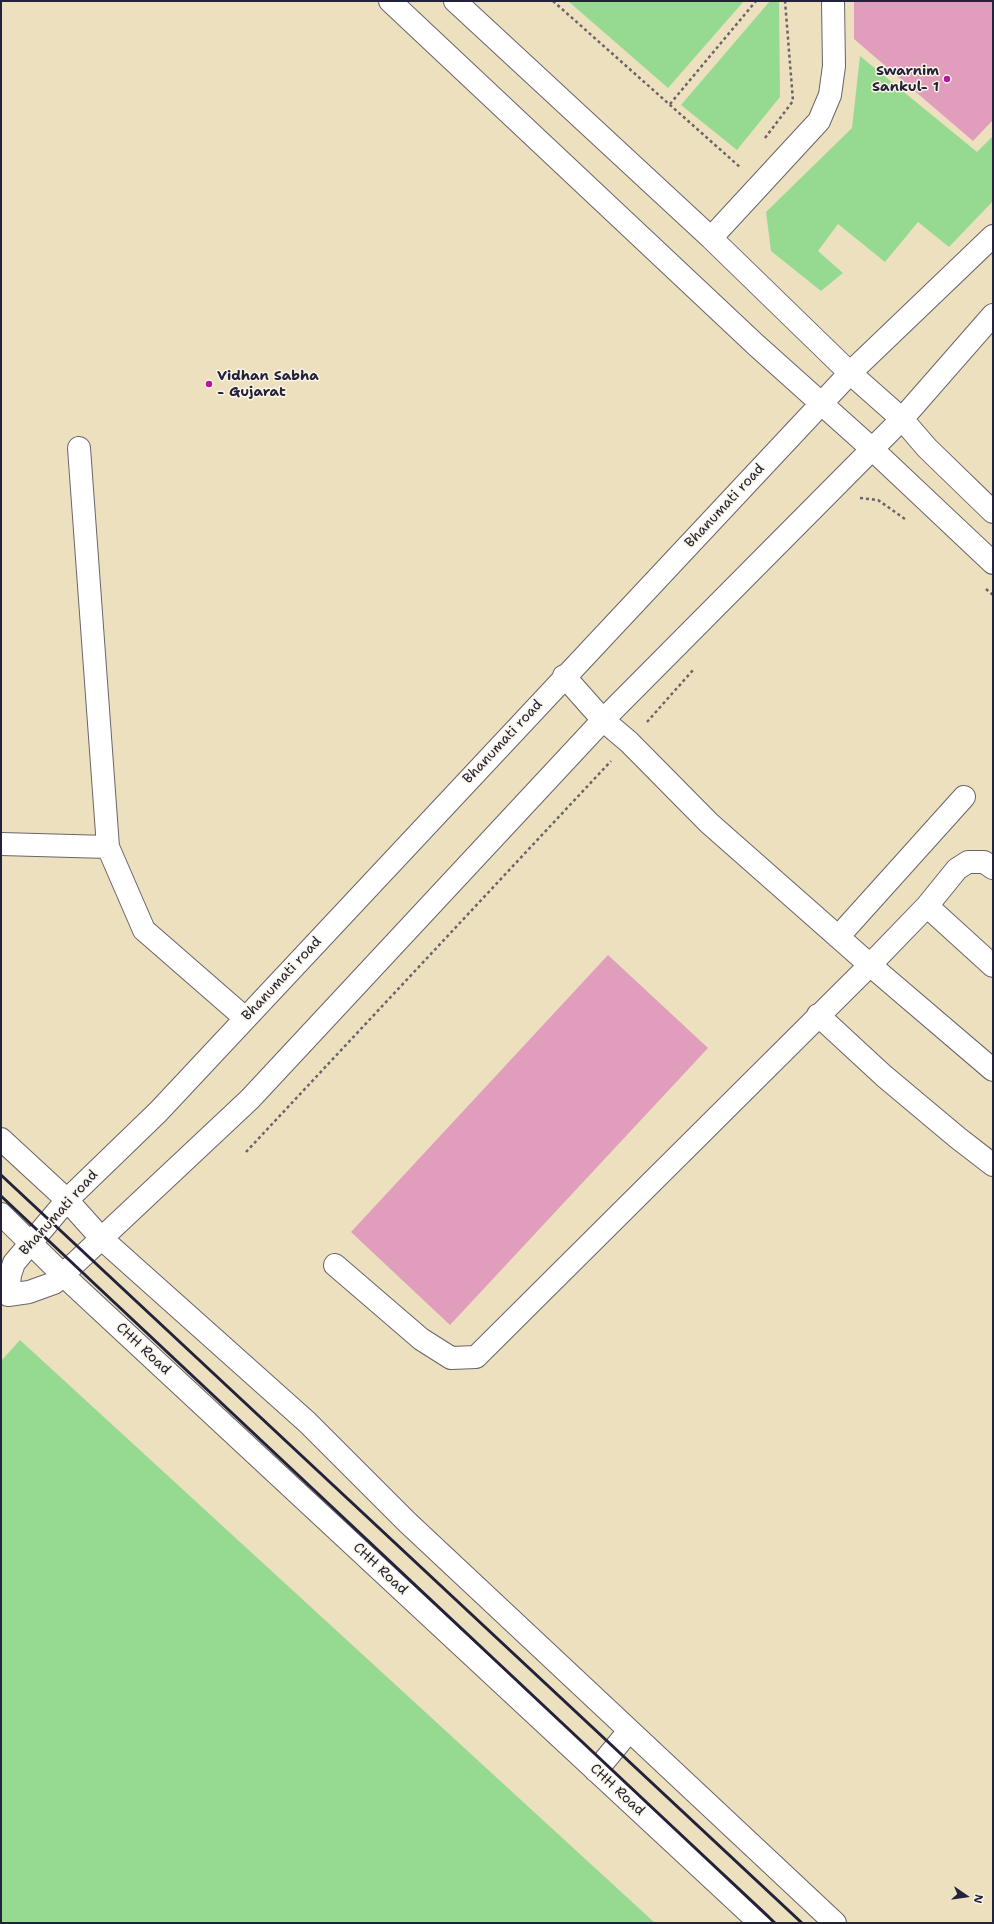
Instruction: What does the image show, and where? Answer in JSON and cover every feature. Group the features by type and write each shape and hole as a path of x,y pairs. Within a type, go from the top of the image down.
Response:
{"street":[{"path":"390,1 750,339 871,448 993,563"},
{"path":"456,1 711,238 850,373 902,419 928,448 993,512"},
{"path":"711,238 819,122 830,95 834,66 833,1"},
{"name":"Bhanumati road","path":"993,236 850,373 821,403 564,676 158,1112 67,1200 14,1263 5,1299 43,1288 54,1283 198,1150 250,1099 603,720 871,448 902,419 993,315"},
{"path":"79,448 108,847 144,930 245,1018"},
{"path":"564,676 603,720 629,742 709,823 870,965 993,1070"},
{"path":"838,937 964,798"},
{"path":"1,844 108,847"},
{"path":"335,1265 421,1339 451,1358 476,1357 818,1015 870,965 927,906 956,869 968,862 984,862 993,868"},
{"path":"927,906 993,966"},
{"path":"818,1015 884,1076 958,1138 993,1165"},
{"path":"1,1139 67,1200 101,1238 307,1422 407,1522 835,1923"},
{"name":"CHH Road","path":"1,1214 63,1275 760,1923"},
{"path":"596,1771 630,1730"}],"path":[{"path":"553,1 741,168 746,162"},
{"path":"670,104 756,1"},
{"path":"760,144 793,101 785,1"},
{"path":"856,498 878,500 907,521"},
{"path":"982,585 993,596"},
{"path":"246,1152 629,742 697,665"}],"green space":[{"path":"568,1 744,1 668,88"},
{"path":"770,1 779,1 780,97 737,150 681,105"},
{"path":"860,56 977,152 993,136 993,201 949,247 918,222 885,262 838,224 818,251 843,273 821,291 771,251 766,212 852,128"},
{"path":"20,1340 655,1923 1,1923 1,1361"}],"building":[{"name":"Swarnim Sankul- 1","path":"854,1 993,1 993,120 973,141 854,39"},
{"path":"608,955 708,1048 450,1325 351,1232"}],"railway":[{"path":"1,1175 802,1923"},
{"path":"1,1196 775,1923"}],"place":[{"name":"Swarnim Sankul- 1","path":"947,79"},
{"name":"Vidhan Sabha - Gujarat","path":"209,384"}]}
